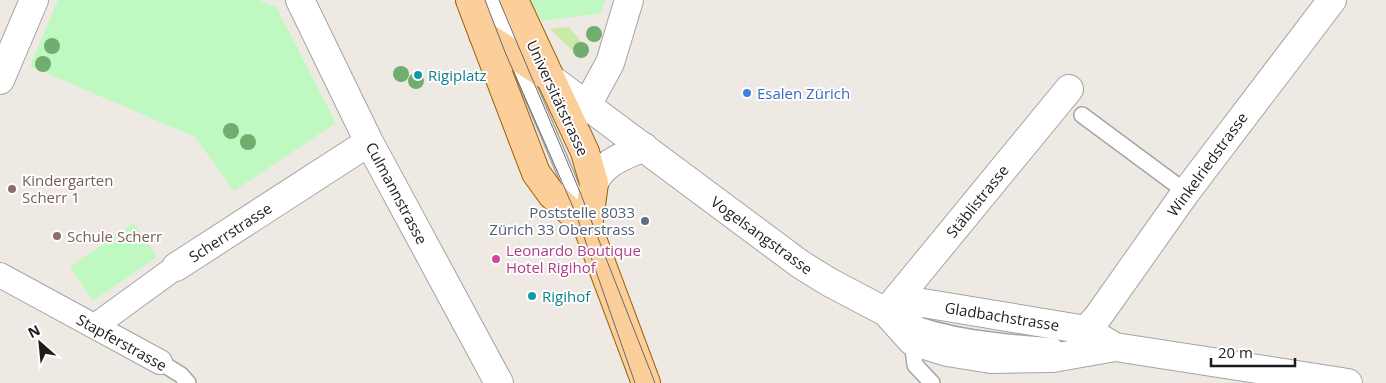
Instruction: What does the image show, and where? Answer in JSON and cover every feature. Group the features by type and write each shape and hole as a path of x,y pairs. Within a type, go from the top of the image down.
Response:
{"main road":[{"name":"Universitätstrasse","path":"470,0 536,173 552,195 588,228 646,383"},
{"name":"Universitätstrasse","path":"514,0 550,78 580,116 585,152 594,183 588,228"},
{"path":"483,35 550,78"}],"street":[{"path":"0,80 34,0"},
{"name":"Culmannstrasse","path":"300,0 369,142 499,383"},
{"path":"580,116 610,63 629,0"},
{"name":"Winkelriedstrasse","path":"1086,330 1097,318 1186,192 1332,0"},
{"name":"Stäblistrasse","path":"886,312 1069,90"},
{"name":"Vogelsangstrasse","path":"580,116 644,147 800,264 829,282 886,312"},
{"name":"Scherrstrasse","path":"95,326 176,267 369,142"},
{"path":"594,183 598,172 611,162 644,147"},
{"name":"Stapferstrasse","path":"0,275 160,362"},
{"name":"Gladbachstrasse","path":"886,312 923,303 1086,330 1115,347"},
{"path":"886,312 912,341"},
{"name":"Gladbachstrasse","path":"912,341 947,352 991,359 1053,358 1115,347 1348,383"}],"lane":[{"name":"Universitätstrasse","path":"492,0 588,228"},
{"path":"1082,115 1186,192"},
{"name":"Gladbachstrasse","path":"886,312 920,327 1006,342 1055,346 1115,347"},
{"path":"912,341 915,365 932,383"},
{"name":"Stapferstrasse","path":"160,362 181,375 188,383"}],"green space":[{"path":"58,0 259,0 276,7 336,123 234,191 195,137 30,66"},
{"path":"530,0 605,0 601,13 542,21"},
{"path":"569,27 587,49 587,54 577,55 550,29"},
{"path":"134,223 157,257 93,301 70,267"}],"tram line":[{"path":"485,0 505,52 576,214 635,383"},
{"path":"499,0 580,192 655,383"}],"place":[{"name":"Rigiplatz","path":"418,75"},
{"name":"Esalen Zürich","path":"747,93"},
{"name":"Kindergarten Scherr 1","path":"12,189"},
{"name":"Poststelle 8033 Zürich 33 Oberstrass","path":"645,221"},
{"name":"Schule Scherr","path":"57,236"},
{"name":"Leonardo Boutique Hotel Rigihof","path":"496,259"},
{"name":"Rigihof","path":"532,296"}]}
